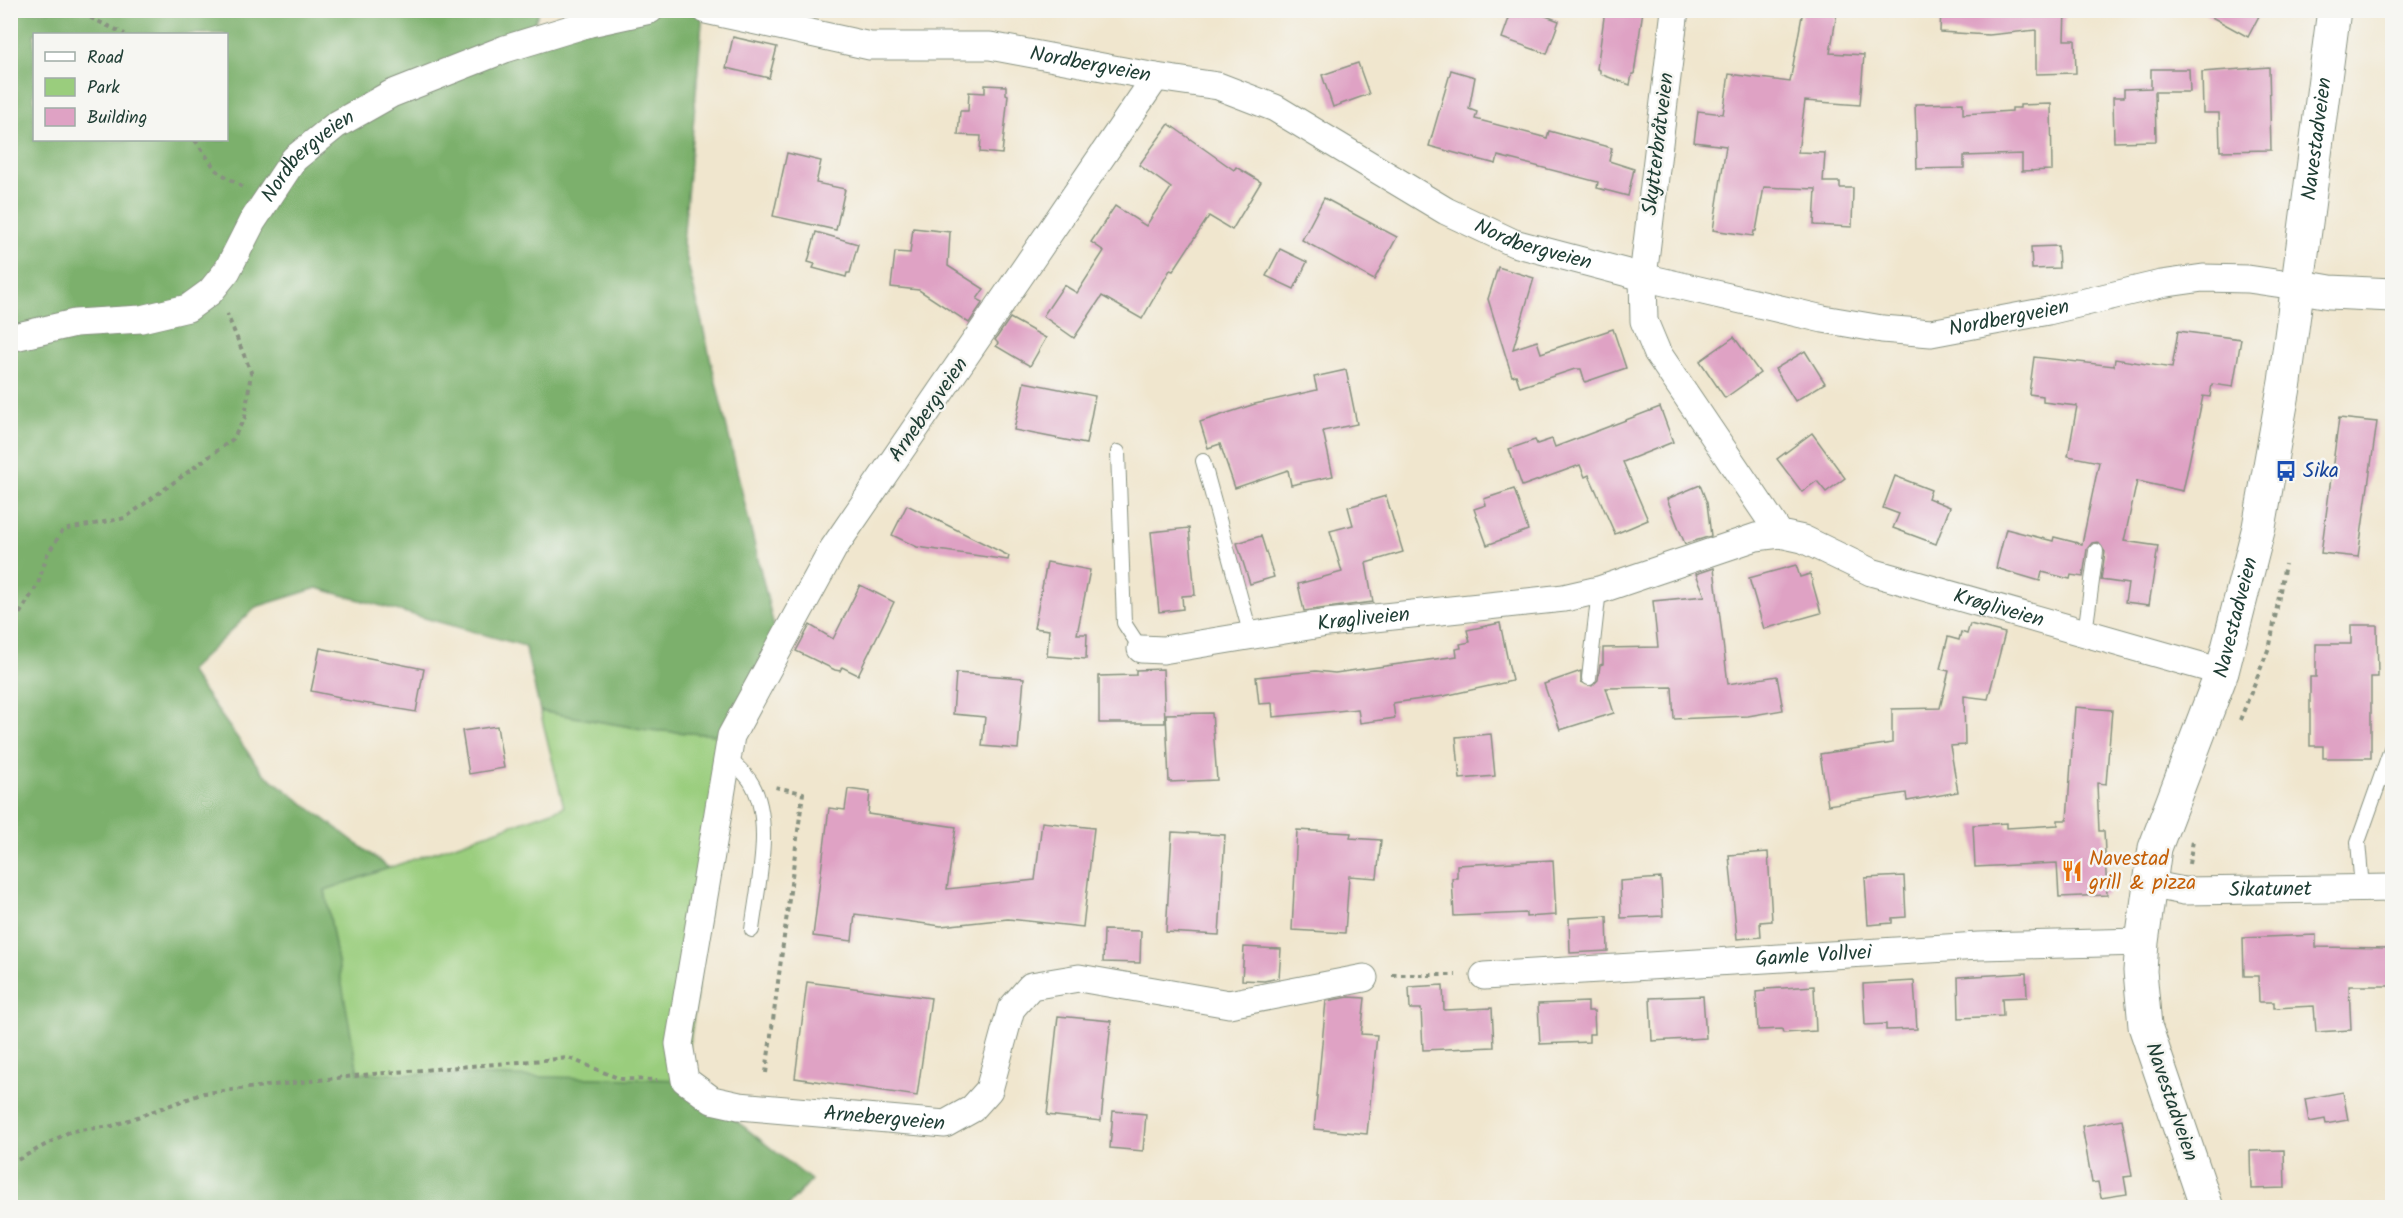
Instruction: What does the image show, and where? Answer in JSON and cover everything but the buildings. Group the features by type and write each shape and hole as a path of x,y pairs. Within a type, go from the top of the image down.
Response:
{"street":[{"name":"Nordbergveien","path":"10,338 75,323 141,319 188,308 210,292 227,271 265,203 294,159 336,124 391,94 505,49 590,23 650,10"},
{"name":"Nordbergveien","path":"706,10 870,45 990,45 1156,77 1218,86 1275,108 1446,211 1514,243 1642,277 1823,320 1882,329 1930,333 2048,311 2161,284 2203,278 2248,279 2330,292 2392,295"},
{"name":"Skytterbråtveien","path":"1642,277 1675,10"},
{"name":"Navestadveien","path":"2207,1208 2145,1026 2140,972 2148,884 2155,848 2222,672 2259,527 2285,382 2334,10"},
{"name":"Arnebergveien","path":"1156,77 833,549 731,736 679,1044 685,1080 712,1100 739,1106 945,1125 972,1109 989,1090 1011,1009 1031,986 1079,978 1229,1004 1364,978"},
{"path":"1642,277 1644,321 1656,352 1780,534"},
{"name":"Krøgliveien","path":"1141,649 1163,650 1407,614 1564,598 1599,590 1756,537 1780,534 1803,539 1871,572 2222,672"},
{"name":"Sikatunet","path":"2148,884 2184,891 2392,888"},
{"name":"Gamle Vollvei","path":"1484,976 1979,946 2142,942"}],"lane":[{"name":"Krøgliveien","path":"1118,452 1124,622 1141,649"},
{"path":"1203,461 1251,636"},
{"path":"2085,633 2096,551"},
{"path":"1589,678 1599,590"},
{"path":"2362,888 2358,842 2392,746"},
{"path":"728,756 752,783 759,804 763,831 752,930"}],"path":[{"path":"74,10 123,33"},
{"path":"196,141 216,170 265,203"},
{"path":"10,628 38,584 47,555 63,530 125,518 233,439 245,417 251,372 229,316 210,292"},
{"path":"2235,730 2254,689 2270,645 2286,558"},
{"path":"752,783 803,793 766,1073"},
{"path":"2184,891 2194,839"},
{"path":"1364,978 1399,974 1484,976"},
{"path":"10,1164 70,1131 112,1126 204,1093 373,1074 569,1058 620,1079 685,1080"}],"green space":[{"path":"10,11 539,11 535,21 539,38 650,11 703,11 683,243 779,648 731,736 648,730 540,711 525,646 317,588 256,607 189,671 262,772 389,868 325,890 358,1073 685,1080 811,1180 787,1207 11,1207"},
{"path":"540,711 648,730 731,736 685,1080 357,1074 325,890 564,807"}],"place":[{"name":"Sika","path":"2286,471"},
{"name":"Navestad grill & pizza","path":"2072,871"}]}
